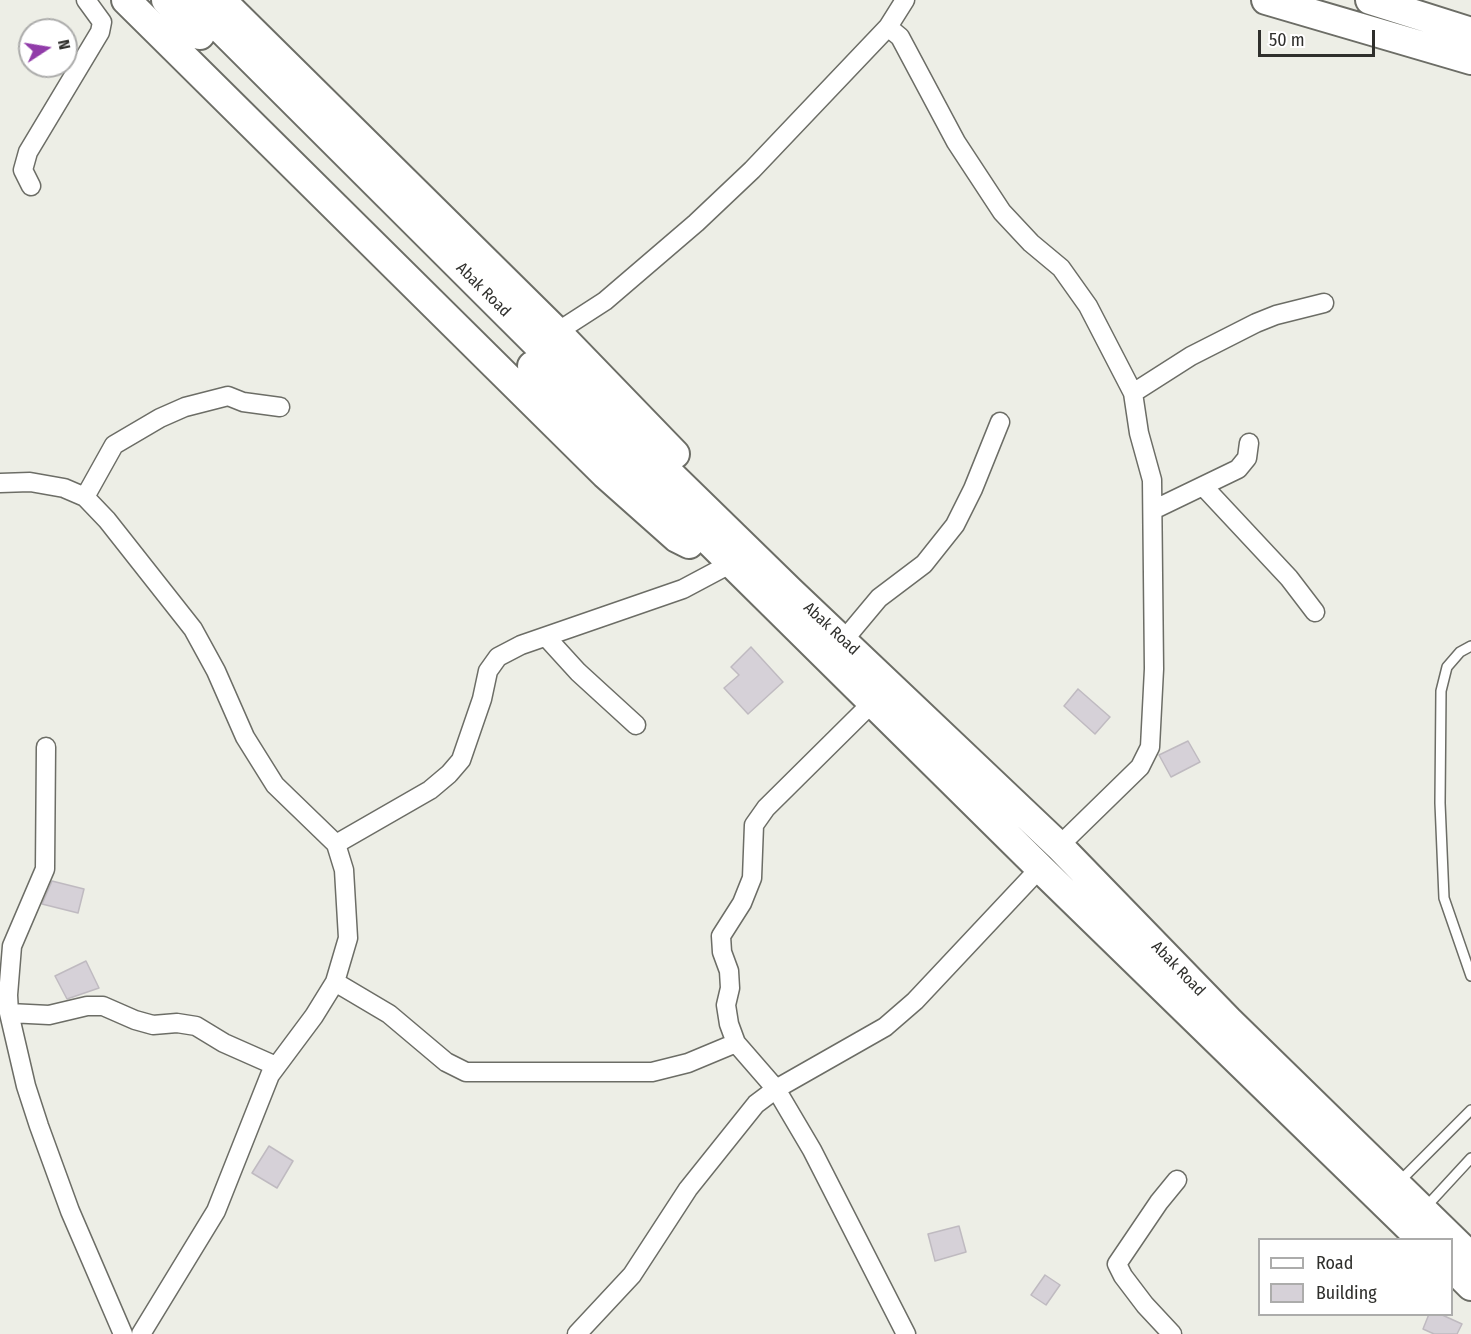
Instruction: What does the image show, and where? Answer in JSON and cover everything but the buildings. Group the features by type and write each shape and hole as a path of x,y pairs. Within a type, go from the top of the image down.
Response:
{"highway":[{"path":"126,0 606,474 677,538 730,564"},
{"name":"Abak Road","path":"166,0 730,564 1040,868 1389,1192"},
{"name":"Abak Road","path":"192,0 551,358 790,591 1059,846 1228,1020 1418,1226 1439,1238"},
{"path":"221,0 557,332 715,498 790,591"},
{"path":"1266,0 1471,60"},
{"path":"1370,0 1471,32"},
{"name":"Abak Road","path":"1453,1246 1471,1257"},
{"path":"1453,1268 1471,1286"}],"street":[{"path":"31,186 24,170 28,152 100,32 102,22 97,12 86,0"},
{"path":"557,332 605,301 696,223 752,170 888,27 905,0"},
{"path":"888,27 900,38 956,142 1002,212 1061,268 1088,306 1133,393 1139,433 1152,480 1154,669 1150,747 1140,767 1059,846"},
{"path":"1133,393 1191,356 1256,324 1276,315 1323,303"},
{"path":"85,497 114,445 160,418 185,407 228,396 243,402 280,407"},
{"path":"843,641 879,598 924,564 955,525 973,489 999,422"},
{"path":"1153,510 1238,469 1247,458 1249,443"},
{"path":"0,483 30,482 64,488 85,497 107,520 193,629 216,671 245,737 275,785 336,844 344,870 348,938 334,982 314,1016 276,1066 216,1211 141,1334"},
{"path":"1203,486 1289,578 1315,612"},
{"path":"336,844 430,790 449,774 461,760 482,699 488,671 498,657 521,645 547,638 683,589 730,564"},
{"path":"547,638 578,672 636,726"},
{"path":"872,703 766,808 754,825 752,878 742,903 721,936 722,952 729,971 727,1014 736,1043 776,1089 812,1150 906,1334"},
{"path":"46,747 45,869 6,939 9,1013 26,1086 39,1126 70,1212 123,1334"},
{"path":"577,1334 632,1275 688,1189 756,1104 776,1089 885,1027 915,1001 1040,868"},
{"path":"334,982 389,1014 446,1062 466,1072 652,1072 688,1063 736,1043"},
{"path":"9,1013 50,1015 87,1006 103,1006 153,1025 177,1023 196,1026 224,1043 276,1066"},
{"path":"1172,1334 1145,1305 1117,1264 1159,1202 1177,1180"}],"lane":[{"path":"1471,646 1460,652 1447,667 1441,691 1440,770 1444,898 1471,976"},
{"path":"1389,1192 1471,1110"},
{"path":"1418,1226 1471,1158"}]}
